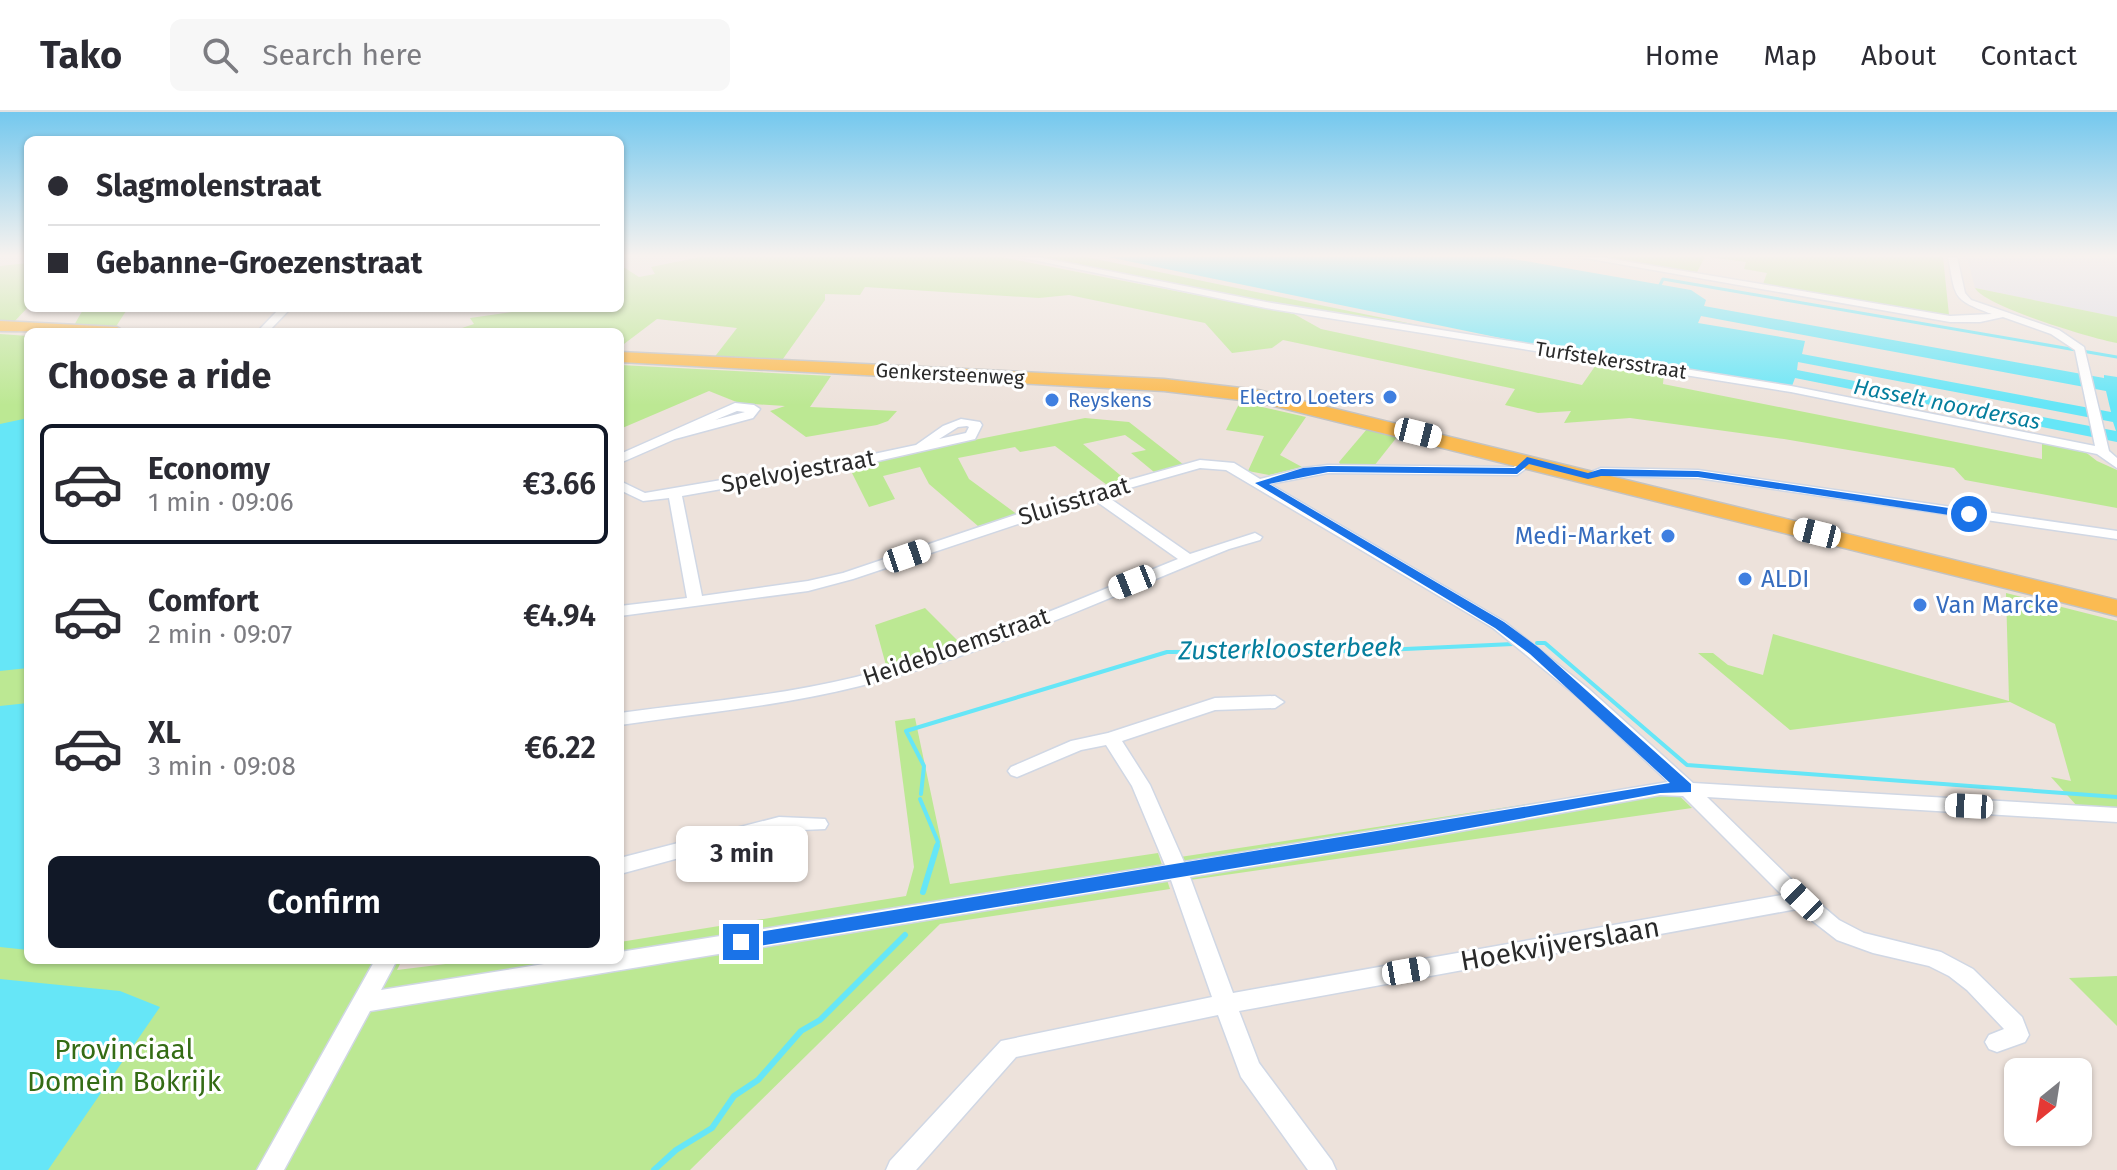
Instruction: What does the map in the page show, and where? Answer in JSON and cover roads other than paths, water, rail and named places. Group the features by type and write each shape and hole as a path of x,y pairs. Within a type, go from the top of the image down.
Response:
{"main road":[{"path":"2,327 25,328"},
{"name":"Genkersteenweg","path":"624,357 1209,389 1308,406 2117,608"}],"street":[{"name":"Turfstekersstraat","path":"1274,306 1791,389 2102,448"},
{"path":"1874,306 1942,318 1980,319 2004,314"},
{"path":"1984,306 2067,337 2080,349 2102,448 2106,457 2117,464"},
{"path":"266,328 282,312"},
{"path":"624,457 735,407 754,409 749,415 675,435"},
{"name":"Spelvojestraat","path":"624,487 643,497 675,493 921,447"},
{"path":"1260,483 1328,469 1517,471 1527,461"},
{"name":"Sluisstraat","path":"624,610 808,586 848,576 1095,494 1200,464 1214,463 1229,466 1260,483 1499,625 1535,651 1686,788"},
{"path":"1588,476 1601,472 1698,474 2117,535"},
{"path":"675,493 695,601"},
{"path":"1095,494 1188,560"},
{"name":"Heidebloemstraat","path":"624,718 833,686 887,674 943,656 1255,537"},
{"path":"1017,771 1077,745 1111,738 1191,710 1215,704 1275,702"},
{"path":"1111,738 1141,785 1178,871 1249,1069 1323,1170"},
{"path":"624,960 1178,871 1660,788 2117,815"},
{"path":"1686,788 1835,928 1853,937 1946,963 1960,971 2014,1024 2017,1035 1997,1042"},
{"path":"624,865 779,824 818,824"},
{"name":"Hoekvijverslaan","path":"899,1170 1009,1048 1224,1004 1802,900"},
{"path":"270,1170 384,964"},
{"path":"365,1002 601,964"}],"water":[{"name":"Hasselt noordersas","path":"1347,306 1706,306 2104,378 2104,375 2117,377 2117,442 1795,378 1792,386 1539,346","holes":["1701,316 2106,391 2111,412 1802,354 1805,341 1698,323","1798,362 2113,422 2116,431 1797,370"]},
{"path":"24,419 24,668 0,671 0,424"},
{"path":"24,703 24,950 0,947 0,706"},
{"path":"0,979 120,991 160,1007 48,1170 0,1170"}],"waterway":[{"path":"1822,306 2117,357"},
{"name":"Zusterkloosterbeek","path":"1537,643 1545,643 1687,765 2117,797"},
{"name":"Zusterkloosterbeek","path":"921,794 924,766 906,731 1167,652 1362,651 1513,644"},
{"name":"Zusterkloosterbeek","path":"920,799 938,842 936,848"},
{"name":"Zusterkloosterbeek","path":"923,892 937,846"},
{"name":"Zusterkloosterbeek","path":"654,1170 676,1150 712,1128 734,1096 758,1080 801,1031 820,1020 905,935"}],"place":[{"name":"Electro Loeters","path":"1390,397"},
{"name":"Reyskens","path":"1052,400"},
{"name":"Medi-Market","path":"1668,536"},
{"name":"ALDI","path":"1745,579"},
{"name":"Van Marcke","path":"1920,605"}],"park label":[{"name":"Provinciaal Domein Bokrijk","path":"124,1065"}]}
